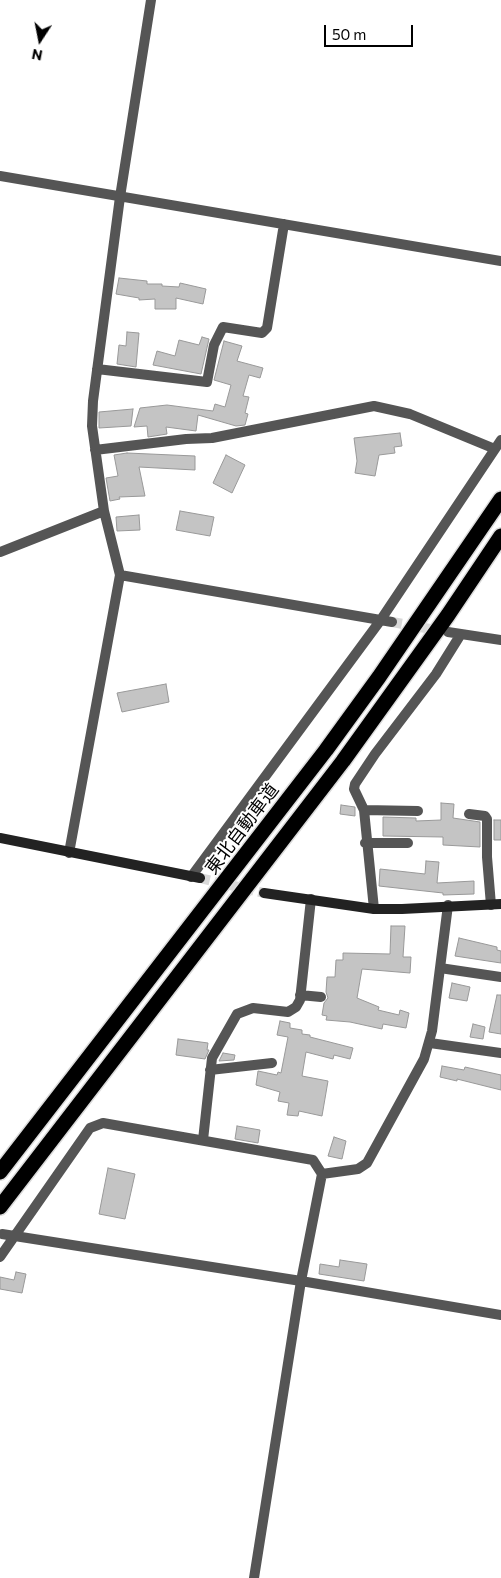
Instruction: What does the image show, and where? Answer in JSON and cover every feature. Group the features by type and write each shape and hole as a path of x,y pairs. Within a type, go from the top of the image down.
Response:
{"highway":[{"name":"東北自動車道","path":"0,1172 326,750 501,499"},
{"path":"0,1207 343,761 501,536"}],"street":[{"path":"69,853 120,575 104,511 95,450 92,401 120,196 151,0"},
{"path":"0,176 501,261"},
{"path":"97,369 208,382 214,345 223,327 262,333 267,328 284,224"},
{"path":"95,450 186,439 212,438 374,406 410,414 495,449"},
{"path":"0,838 196,878 380,621 501,440"},
{"path":"0,552 104,511"},
{"path":"120,575 392,622"},
{"path":"448,632 501,640"},
{"path":"374,909 365,843 364,810 354,789 355,784 375,754 436,674 460,634"},
{"path":"364,810 418,811"},
{"path":"264,893 374,909 402,910 496,904 487,857 487,818 485,816 469,814"},
{"path":"365,843 408,843"},
{"path":"203,1140 212,1058 237,1014 253,1008 293,1010 296,1007 300,996 311,899"},
{"path":"322,1174 358,1169 367,1163 424,1059 430,1043 448,906"},
{"path":"440,968 501,977"},
{"path":"300,996 321,997"},
{"path":"430,1043 501,1052"},
{"path":"210,1070 272,1063"},
{"path":"0,1257 90,1128 103,1123 313,1160 322,1174 301,1281 254,1578"},
{"path":"2,1234 301,1281 501,1315"}],"building":[{"path":"119,278 147,281 147,284 162,284 162,286 179,287 180,283 206,289 203,304 176,298 176,309 155,309 155,299 139,300 139,298 116,294"},
{"path":"127,332 139,333 136,367 117,364 119,345 126,346"},
{"path":"202,337 209,339 201,374 153,365 157,351 175,356 179,340 199,345"},
{"path":"224,341 242,346 237,361 263,368 260,378 249,375 243,396 249,397 245,413 248,414 245,425 236,426 198,415 196,431 166,427 167,434 148,437 147,426 134,427 140,408 167,405 213,411 215,404 225,407 231,385 214,380"},
{"path":"133,409 131,426 99,428 99,412"},
{"path":"400,433 402,446 394,447 395,453 379,455 375,476 355,473 357,461 354,438"},
{"path":"127,453 195,456 195,470 139,467 145,496 119,497 120,499 110,501 106,478 118,476 114,455"},
{"path":"226,455 245,465 232,493 213,483"},
{"path":"180,511 214,517 210,536 176,530"},
{"path":"139,515 140,530 117,531 116,517"},
{"path":"166,684 169,702 122,712 117,693"},
{"path":"441,803 454,804 453,818 480,822 480,847 443,845 443,837 383,836 383,817 416,818 416,821 441,820"},
{"path":"341,805 355,807 355,816 340,814"},
{"path":"494,820 501,820 501,840 494,840"},
{"path":"426,861 439,862 437,883 474,881 474,894 443,895 443,893 379,886 380,869 425,874"},
{"path":"391,926 405,926 403,957 411,957 410,973 362,969 357,998 379,1007 378,1010 399,1015 400,1010 409,1013 406,1028 383,1024 382,1029 350,1022 326,1020 327,1016 322,1015 324,1003 328,998 326,992 327,977 335,977 336,960 343,960 343,953 390,954"},
{"path":"459,938 497,947 497,950 501,951 501,963 455,956"},
{"path":"452,983 470,987 467,1001 449,998"},
{"path":"497,995 501,995 501,1034 489,1032"},
{"path":"280,1021 290,1023 290,1028 302,1030 302,1034 310,1035 310,1037 353,1048 350,1059 334,1055 333,1059 306,1052 302,1076 328,1081 322,1116 299,1111 298,1116 287,1115 289,1103 278,1101 280,1092 256,1085 258,1071 277,1075 278,1072 281,1073 288,1037 277,1035"},
{"path":"473,1024 485,1027 483,1039 470,1037"},
{"path":"178,1039 208,1043 207,1050 209,1050 205,1059 176,1055"},
{"path":"223,1053 235,1055 234,1060 219,1061"},
{"path":"442,1066 464,1070 465,1067 501,1075 501,1090 457,1079 457,1081 440,1077"},
{"path":"237,1126 260,1130 258,1143 235,1139"},
{"path":"334,1137 346,1141 342,1159 328,1156"},
{"path":"108,1168 135,1174 125,1219 99,1214"},
{"path":"340,1260 367,1264 364,1281 319,1274 320,1264 339,1267"},
{"path":"16,1272 26,1274 22,1293 0,1289 0,1277 14,1280"}],"tunnel":[{"path":"392,622 442,631"},
{"path":"200,878 264,893"}]}
